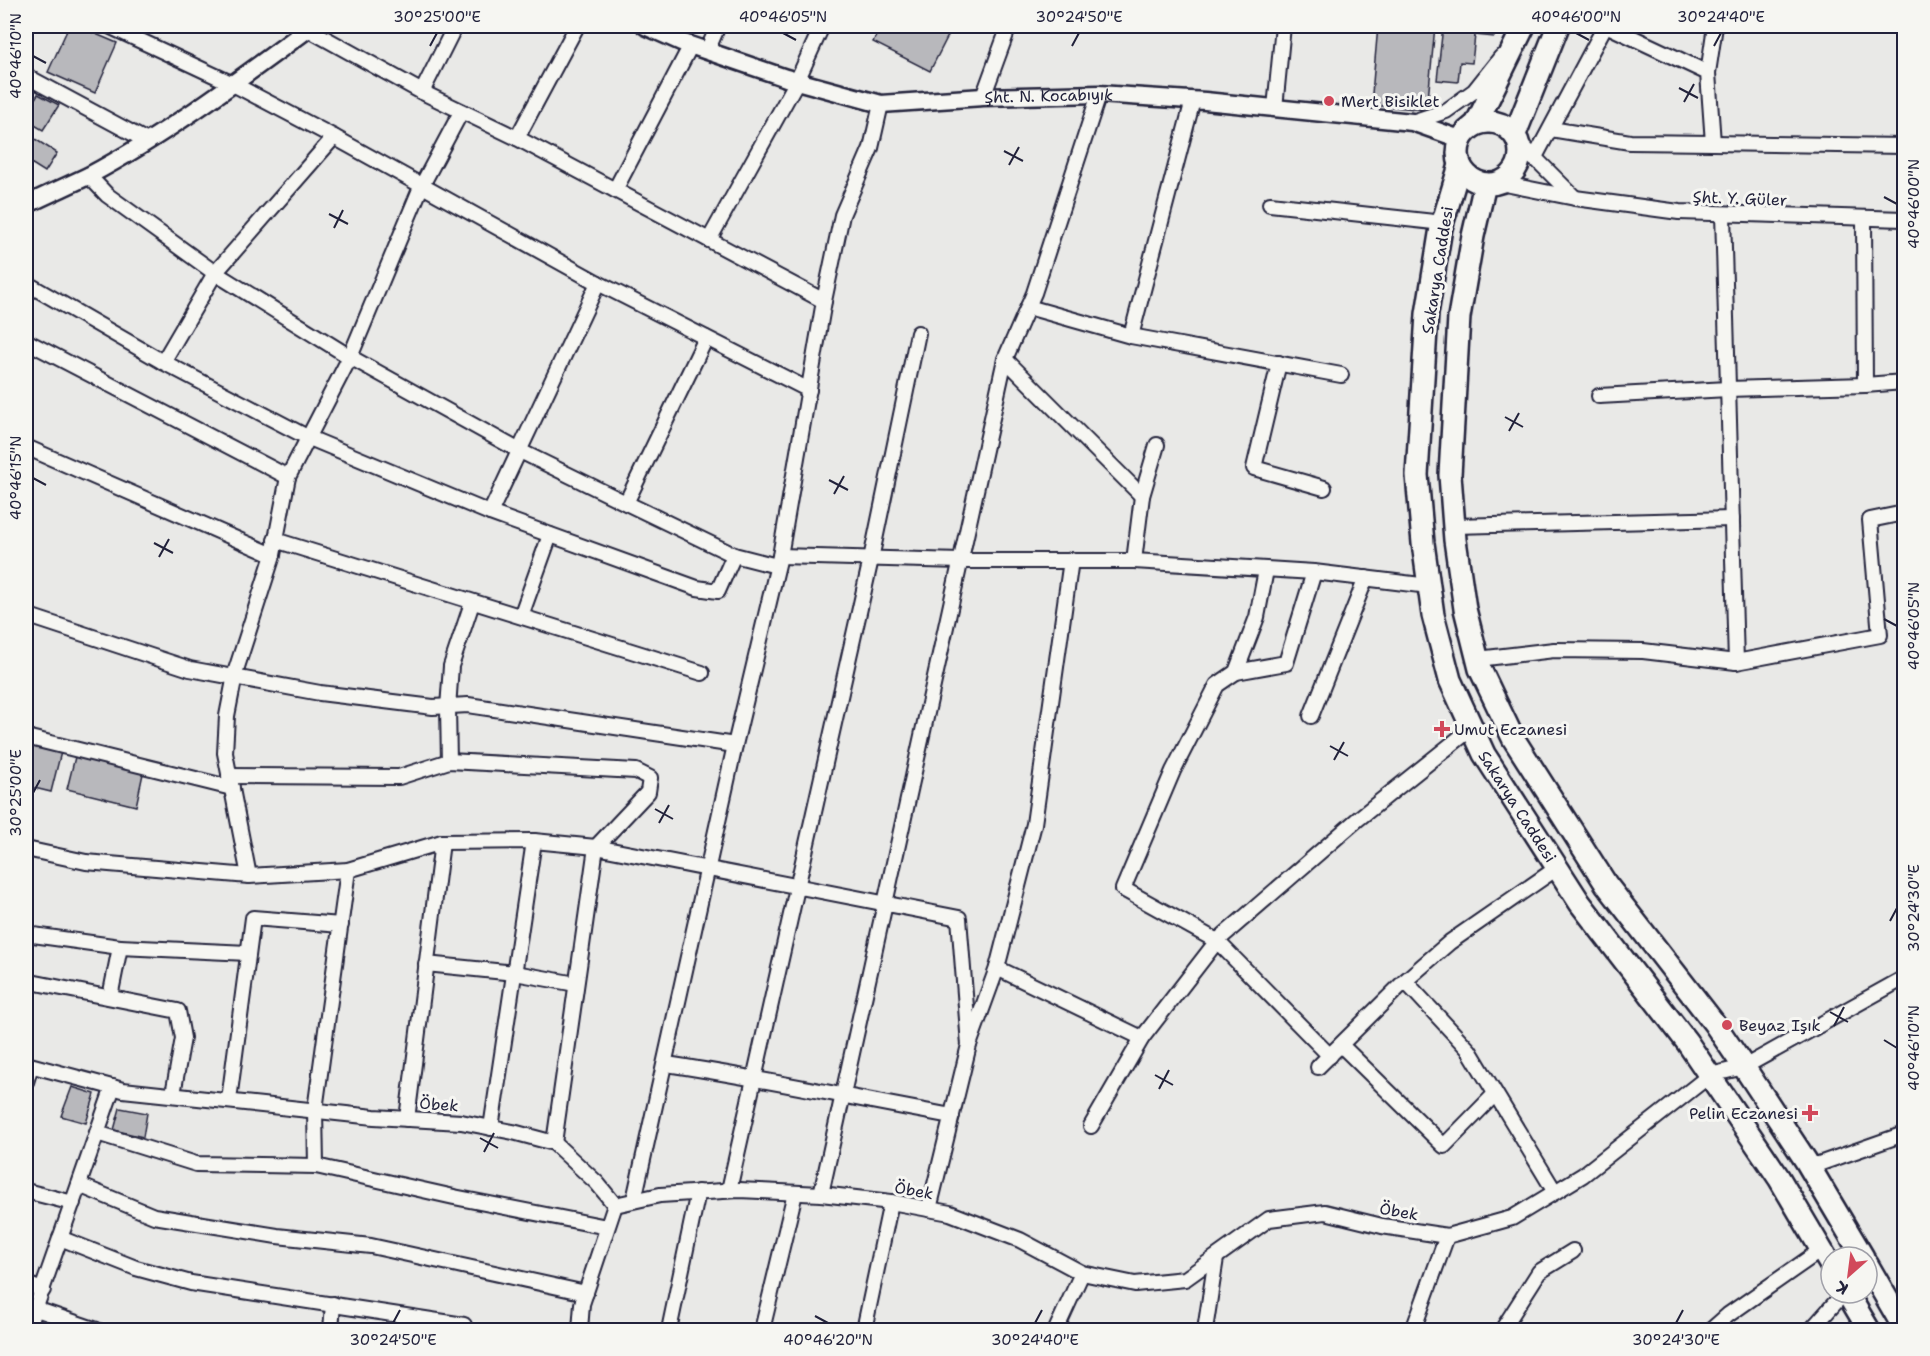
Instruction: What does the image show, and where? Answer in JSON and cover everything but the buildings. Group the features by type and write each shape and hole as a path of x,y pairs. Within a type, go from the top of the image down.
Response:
{"main road":[{"path":"1523,145 1507,126 1485,121 1467,130 1460,139 1457,154 1460,165 1474,181 1493,184 1510,178 1521,159 1523,145 1558,26"},
{"path":"1476,124 1522,29"},
{"name":"Sakarya Caddesi","path":"1460,165 1443,223 1427,314 1417,475 1433,615 1450,680 1484,754 1557,868 1580,903 1710,1075 1779,1178 1819,1246"},
{"name":"Sakarya Caddesi","path":"1493,184 1473,236 1459,317 1450,475 1465,609 1480,669 1513,738 1600,875 1714,1023 1810,1167 1856,1245"},
{"path":"1879,1284 1905,1328"},
{"path":"1853,1305 1869,1330"}],"street":[{"path":"109,26 233,84 334,137 598,283 809,390"},
{"path":"422,92 455,26"},
{"path":"517,138 577,26"},
{"name":"Şht. N. Kocabıyık","path":"645,26 699,48 797,81 881,104 983,97 1099,94 1193,100 1412,122 1460,139"},
{"path":"615,190 699,48 718,26"},
{"path":"710,240 797,81 822,26"},
{"path":"983,97 1009,26"},
{"path":"1275,108 1283,26"},
{"path":"1575,198 1523,145 1551,129 1607,26 1708,73"},
{"path":"1713,142 1708,73 1715,26"},
{"path":"26,205 88,175 147,141 233,84 310,27 422,92 517,138 824,301"},
{"path":"1412,122 1446,111 1474,91 1522,29"},
{"path":"26,76 147,141"},
{"path":"821,1194 1005,358 1028,307 1099,94"},
{"path":"1131,336 1193,100"},
{"path":"634,1200 778,561 824,301 842,215 871,148 881,104"},
{"path":"249,876 225,753 227,716 235,678 273,555 288,477 350,357 421,187 461,112"},
{"path":"1551,129 1630,142 1905,146"},
{"path":"163,362 215,273 334,137"},
{"path":"88,175 107,195 215,273 350,357 518,450 734,555 778,561 871,559 1134,561 1314,572 1429,585"},
{"name":"Şht. Y. Güler","path":"1493,184 1679,212 1905,219"},
{"path":"1270,204 1443,223"},
{"path":"1723,214 1736,662"},
{"path":"1864,218 1865,385"},
{"path":"26,283 163,362 307,437 489,513 697,588 718,591 734,555"},
{"path":"489,513 598,283"},
{"path":"1028,307 1131,336 1341,375"},
{"path":"729,1190 871,559 918,333"},
{"path":"626,503 706,338"},
{"path":"26,341 288,477"},
{"path":"1005,358 1142,496"},
{"path":"1279,363 1254,468 1324,488"},
{"path":"1599,396 1905,382"},
{"path":"1134,561 1142,496 1157,445"},
{"path":"26,447 273,555"},
{"path":"1478,659 1554,650 1643,651 1736,662 1880,636 1870,520 1905,513"},
{"path":"1454,526 1732,519"},
{"path":"521,616 550,535"},
{"path":"275,540 702,673"},
{"path":"929,1209 969,1045 998,968 1034,824 1071,560"},
{"path":"1236,672 1257,617 1266,570"},
{"path":"1314,572 1286,663 1236,672 1217,685 1173,771 1123,889 1217,941 1330,1056"},
{"path":"1311,716 1366,578"},
{"path":"449,761 448,708 451,666 472,603"},
{"path":"26,615 190,669 235,678 320,693 448,708 468,705 735,745"},
{"path":"1091,1126 1143,1038 1217,941 1358,819 1472,728"},
{"path":"26,737 231,782 399,777 449,761 636,771 650,778 648,792 596,847 554,1143"},
{"path":"26,849 86,862 249,876 348,870 442,842 534,841 596,847 959,918 969,1045"},
{"path":"491,1128 534,841"},
{"path":"406,1119 442,842"},
{"path":"1318,1067 1449,942 1557,868"},
{"path":"316,1166 315,1110 348,870"},
{"path":"229,1100 253,918 341,925"},
{"path":"26,934 120,947 248,953"},
{"path":"110,997 120,947"},
{"path":"426,964 514,973 576,984"},
{"path":"998,968 1143,1038"},
{"name":"Öbek","path":"28,1065 113,1087 315,1110 461,1122 554,1143 597,1183 615,1205 660,1195 729,1190 821,1194 891,1202 950,1213 1020,1240 1082,1273 1135,1284 1185,1279 1269,1220 1325,1212 1382,1226 1448,1236 1512,1218 1583,1175 1710,1075 1744,1067 1905,978"},
{"path":"26,981 178,1011 183,1038 173,1094"},
{"path":"1406,981 1469,1050 1555,1192"},
{"path":"1341,1045 1444,1146 1496,1094"},
{"path":"666,1064 754,1077 952,1116"},
{"path":"26,1082 28,1065"},
{"path":"28,1330 113,1087"},
{"path":"97,1133 196,1164 316,1166 454,1197 607,1227"},
{"path":"1810,1167 1905,1134"},
{"path":"79,1185 154,1216 277,1236 371,1246 586,1293"},
{"path":"26,1191 73,1203"},
{"path":"669,1330 698,1192"},
{"path":"762,1330 795,1193"},
{"path":"864,1330 891,1202"},
{"path":"580,1330 582,1304 615,1205"},
{"path":"1413,1330 1448,1236"},
{"path":"60,1238 136,1268 191,1283 464,1325"},
{"path":"1502,1330 1539,1272 1573,1251"},
{"path":"1206,1330 1216,1258"},
{"path":"1711,1330 1728,1315 1819,1262"},
{"path":"1056,1330 1082,1273"},
{"path":"26,1284 43,1290"},
{"path":"331,1330 333,1304"},
{"path":"1811,1330 1834,1305"},
{"path":"36,1309 97,1330"}],"place":[{"name":"Mert Bisiklet","path":"1329,101"},
{"name":"Umut Eczanesi","path":"1442,729"},
{"name":"Beyaz Işık","path":"1727,1025"},
{"name":"Pelin Eczanesi","path":"1810,1113"}]}
